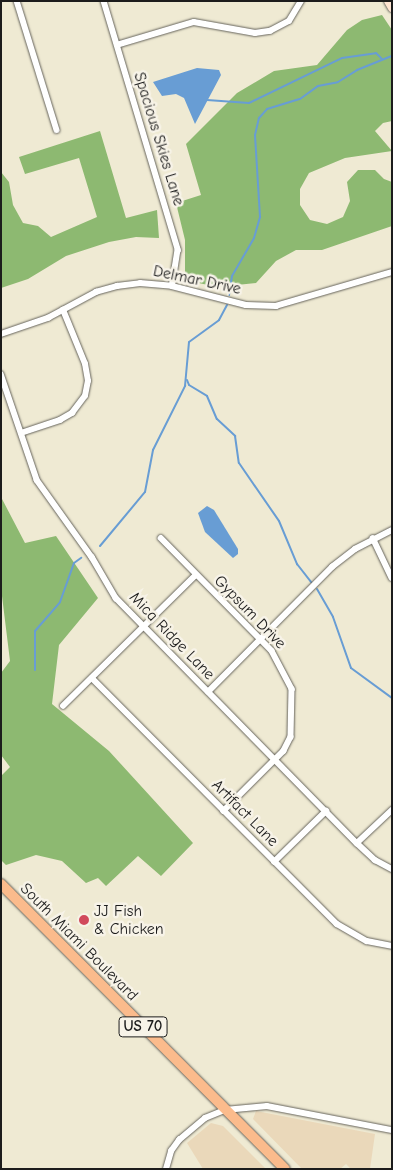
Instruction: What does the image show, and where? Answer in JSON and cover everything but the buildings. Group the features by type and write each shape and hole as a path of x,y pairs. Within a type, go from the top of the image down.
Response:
{"highway":[{"name":"South Miami Boulevard","path":"1,884 285,1169"}],"street":[{"path":"17,1 57,130"},
{"name":"Spacious Skies Lane","path":"104,1 178,250 172,286"},
{"path":"117,45 194,22 255,33 270,31 289,21 301,1"},
{"path":"388,1 392,8"},
{"name":"Delmar Drive","path":"1,334 63,310 96,292 117,286 140,283 172,286 246,305 276,306 392,272"},
{"path":"21,433 60,420 72,413 85,396 88,381 85,364 63,310"},
{"name":"Mica Ridge Lane","path":"1,374 37,480 92,557 116,598 142,628 357,843 375,860 392,869"},
{"path":"208,692 332,567 373,538 392,530"},
{"name":"Gypsum Drive","path":"161,538 195,576 260,639 287,676 294,705 292,737 276,761 224,811"},
{"path":"373,538 392,578"},
{"path":"63,706 195,576"},
{"name":"Artifact Lane","path":"92,678 337,924 367,941 392,946"},
{"path":"357,843 392,810"},
{"path":"274,862 326,811"},
{"path":"166,1169 171,1151 179,1140 205,1118 226,1110 267,1106 392,1130"}],"shaded area":[{"path":"256,1111 375,1134 370,1169 351,1169 346,1164 340,1169 302,1169 253,1119"},
{"path":"211,1123 223,1126 266,1169 203,1169 187,1143"}],"green space":[{"path":"382,15 392,30 392,121 383,123 375,131 392,151 345,158 309,173 300,189 300,205 310,220 327,224 343,217 350,201 347,182 358,170 375,170 384,179 392,182 392,226 322,250 296,250 276,261 256,283 217,287 185,280 185,240 176,203 201,195 186,144 237,93 274,71 317,65 347,30 362,20"},
{"path":"100,131 126,218 157,210 159,238 136,237 109,242 66,256 28,279 1,288 1,172 9,182 13,205 23,223 38,226 51,237 97,217 79,158 25,174 19,157"},
{"path":"1,497 25,543 56,536 98,598 59,645 52,704 109,751 193,843 161,876 138,856 106,886 98,878 86,883 62,861 36,855 6,865 1,860 1,776 10,767 1,755 1,673 10,661 1,588"}],"water":[{"path":"197,68 219,70 221,75 195,124 184,98 176,94 162,96 153,82"},
{"path":"207,506 214,510 238,549 238,554 233,558 205,532 198,513"}],"waterway":[{"path":"207,100 249,103 342,58 376,53 382,59"},
{"path":"229,295 232,276 254,238 260,217 255,135 259,118 267,109 300,99 318,86 338,82 357,70 392,56"},
{"path":"100,546 145,492 153,450 185,386 189,342 219,320 227,305"},
{"path":"187,380 189,385 207,396 217,419 235,436 239,463 279,521 297,564 311,582"},
{"path":"35,670 35,631 60,602 74,563 81,558"},
{"path":"317,589 333,617 351,668 392,698"}],"place":[{"name":"JJ Fish & Chicken","path":"84,920"}]}
